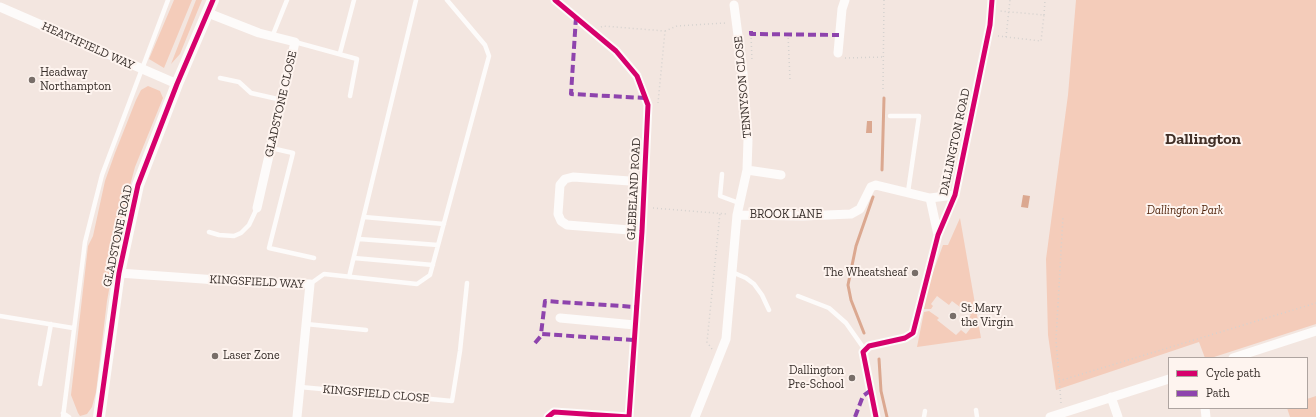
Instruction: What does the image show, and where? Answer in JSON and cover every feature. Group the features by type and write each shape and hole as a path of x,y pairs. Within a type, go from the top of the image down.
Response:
{"street":[{"name":"GLADSTONE ROAD","path":"99,417 119,272 138,185 177,84 213,0"},
{"name":"GLEBELAND ROAD","path":"555,0 616,51 637,76 648,105 642,231 629,417"},
{"path":"838,53 842,9 845,0"},
{"name":"DALLINGTON ROAD","path":"867,348 905,338 913,332 938,235 955,195 988,35 992,0"},
{"name":"TENNYSON CLOSE","path":"734,4 743,73 748,133 747,170 737,215"},
{"name":"HEATHFIELD WAY","path":"0,8 177,84"},
{"name":"GLADSTONE CLOSE","path":"208,13 272,37 295,42 257,208"},
{"path":"747,170 780,175"},
{"path":"642,231 567,225 561,221 558,214 560,185 565,178 573,177 644,182"},
{"name":"BROOK LANE","path":"695,417 726,339 737,215 803,216 851,214 860,209 873,186 887,186 930,198 955,195"},
{"path":"930,198 938,235"},
{"name":"KINGSFIELD WAY","path":"119,272 259,283 310,284 297,417"},
{"path":"560,318 635,325"},
{"path":"1236,357 1316,331"},
{"path":"867,348 863,352 876,417"},
{"path":"1050,417 1168,379"},
{"path":"1110,397 1118,417"},
{"path":"548,417 554,412 629,417"}],"lane":[{"path":"69,417 63,415 85,242 102,175 168,0"},
{"path":"272,37 287,0"},
{"path":"340,53 354,0"},
{"path":"349,277 416,0"},
{"path":"310,284 324,274 417,284 430,275 489,56 485,44 447,0"},
{"path":"295,42 354,57 357,61 350,96"},
{"path":"220,78 239,82 251,93 282,100"},
{"path":"890,116 920,116 908,192"},
{"path":"271,148 293,153 270,248 314,258"},
{"path":"722,174 720,196 739,203"},
{"path":"209,232 226,236 241,233 249,225 257,208"},
{"path":"364,217 444,224"},
{"path":"359,239 438,245"},
{"path":"354,258 433,265"},
{"path":"732,272 746,278 754,284 762,295 769,310"},
{"name":"KINGSFIELD CLOSE","path":"300,388 452,401 460,351 467,283"},
{"path":"798,296 829,308 846,323 867,348"},
{"path":"0,316 73,328"},
{"path":"40,384 51,324"},
{"path":"306,324 366,330"},
{"path":"976,410 977,417"},
{"path":"924,417 925,411"}],"path":[{"path":"883,89 884,0"},
{"path":"1006,37 1010,0"},
{"path":"988,35 1041,41 1045,0"},
{"path":"991,10 1044,15"},
{"path":"593,31 603,26 665,30 682,26 736,23"},
{"path":"648,105 658,103 665,30"},
{"path":"788,34 790,80"},
{"path":"838,53 844,58 883,57"},
{"path":"643,207 737,215"},
{"path":"718,359 706,342 720,213"},
{"path":"1062,413 1056,340 1063,216"},
{"path":"1059,381 1316,304"}],"green space":[{"path":"174,0 192,0 164,68 149,59"},
{"path":"196,0 202,0 180,54 171,64"},
{"name":"Dallington Park","path":"1076,0 1316,0 1316,324 1214,357 1205,357 1199,342 1056,390 1048,335 1046,259 1068,95"},
{"path":"148,86 160,91 163,98 135,167 124,208 107,301 96,392 92,407 87,414 80,416 71,395 88,246 93,236 105,181 115,153 136,100 141,90"},
{"path":"960,218 981,338 917,347 924,312 929,311 939,318 937,320 956,335 961,330 966,334 973,325 967,320 971,315 965,310 967,307 963,304 960,307 952,301 949,305 937,296 931,304 933,306 931,309 924,309 929,283 943,245 948,245"},
{"path":"1316,396 1316,417 1290,417 1287,409 1308,409 1308,399"}],"shaded area":[{"path":"867,121 872,121 872,133 866,133"},
{"path":"1023,195 1030,196 1028,208 1021,207"}],"waterway":[{"path":"882,170 884,98"},
{"path":"864,333 851,300 848,285 856,246 873,197"},
{"path":"879,359 881,391 887,417"}],"marked path":[{"path":"576,17 571,94 645,98"},
{"path":"751,31 751,34 839,35"},
{"path":"634,340 541,334 545,301 636,307"},
{"path":"535,343 541,336"},
{"path":"855,417 863,396 871,390"}],"cycle path":[{"path":"99,417 119,273 138,185 177,84 213,0"},
{"path":"548,417 554,412 629,417 642,231 648,105 637,76 616,51 555,0"},
{"path":"876,417 863,352 869,346 905,338 913,333 938,235 955,195 990,25 992,0"}],"place":[{"name":"Headway Northampton","path":"32,80"},
{"name":"The Wheatsheaf","path":"915,273"},
{"name":"St Mary the Virgin","path":"953,316"},
{"name":"Laser Zone","path":"215,356"},
{"name":"Dallington Pre-School","path":"852,378"}],"district":[{"name":"Dallington","path":"1203,139"}]}
